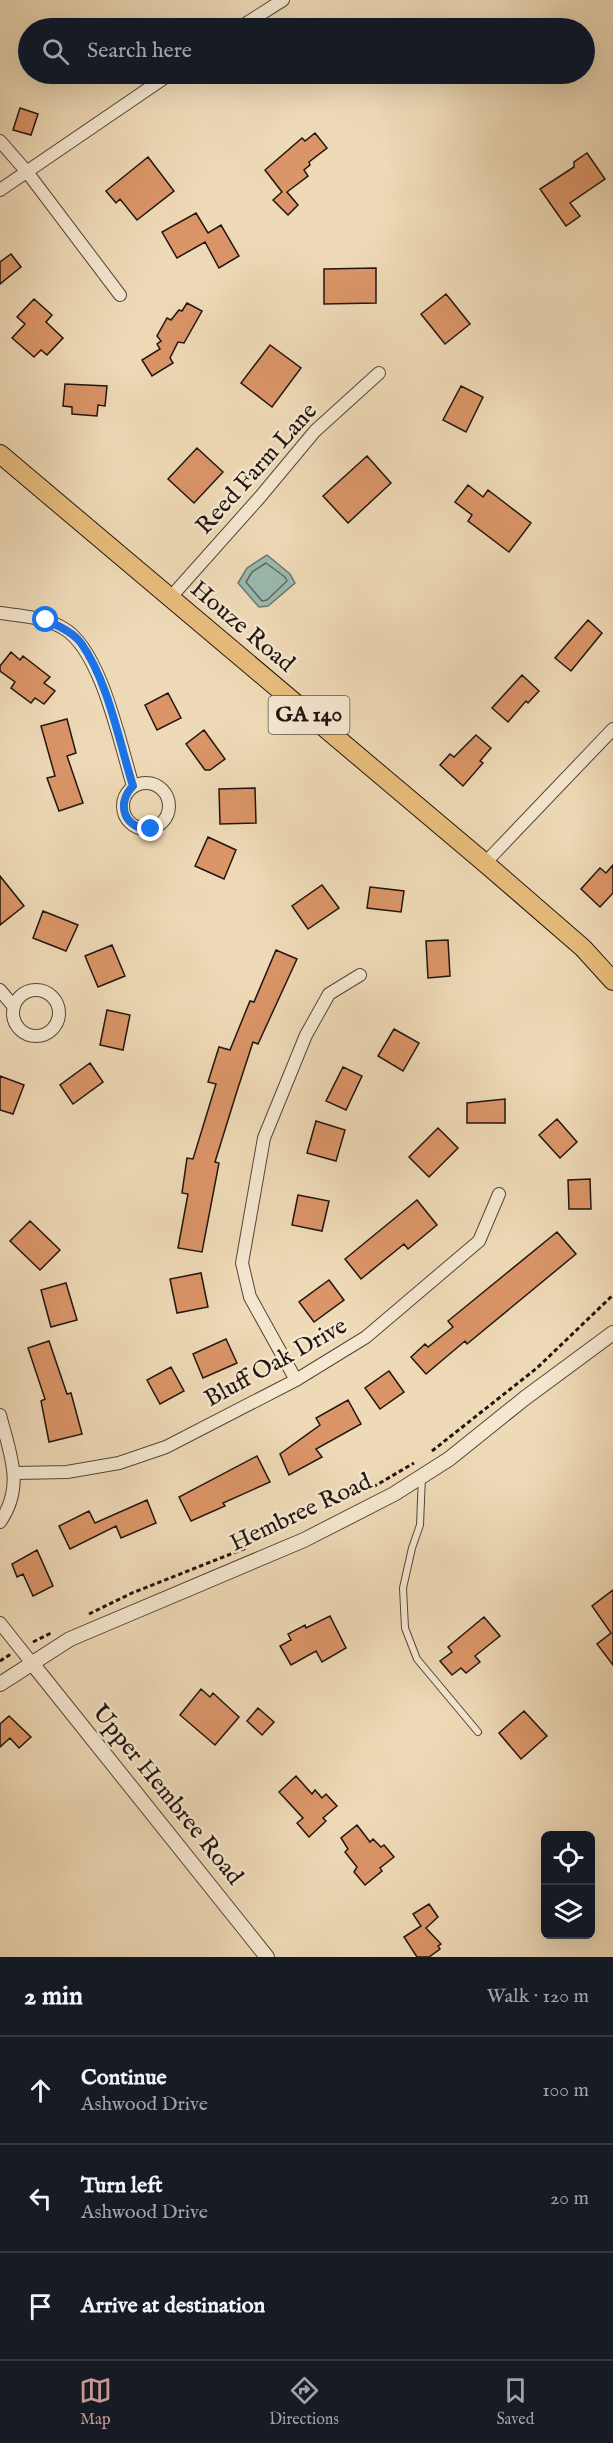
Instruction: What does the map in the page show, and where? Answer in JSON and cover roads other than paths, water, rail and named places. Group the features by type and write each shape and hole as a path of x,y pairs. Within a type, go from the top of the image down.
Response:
{"main road":[{"name":"Houze Road","path":"0,454 485,863 583,948 613,981"}],"street":[{"path":"255,18 284,0"},
{"path":"0,190 155,84"},
{"path":"0,141 27,172 120,295"},
{"name":"Reed Farm Lane","path":"170,598 315,431 379,373"},
{"path":"0,613 46,620 64,629 80,641 100,678 133,786"},
{"path":"485,863 613,729"},
{"path":"296,1380 250,1297 242,1263 264,1138 306,1035 329,994 360,975"},
{"path":"0,990 14,1007"},
{"name":"Bluff Oak Drive","path":"15,1473 67,1472 119,1463 166,1447 296,1380 366,1337 479,1241 499,1194"},
{"name":"Hembree Road","path":"0,1684 70,1639 304,1540 394,1494 448,1459 613,1331"},
{"path":"0,1415 15,1473 9,1509 0,1522"},
{"path":"0,1623 31,1662"},
{"name":"Upper Hembree Road","path":"31,1662 267,1957"}],"lane":[{"path":"423,1476 420,1525 403,1588 405,1628 417,1659 478,1732"}],"water":[{"path":"267,555 290,574 295,583 268,606 259,607 238,583 247,568"}]}
